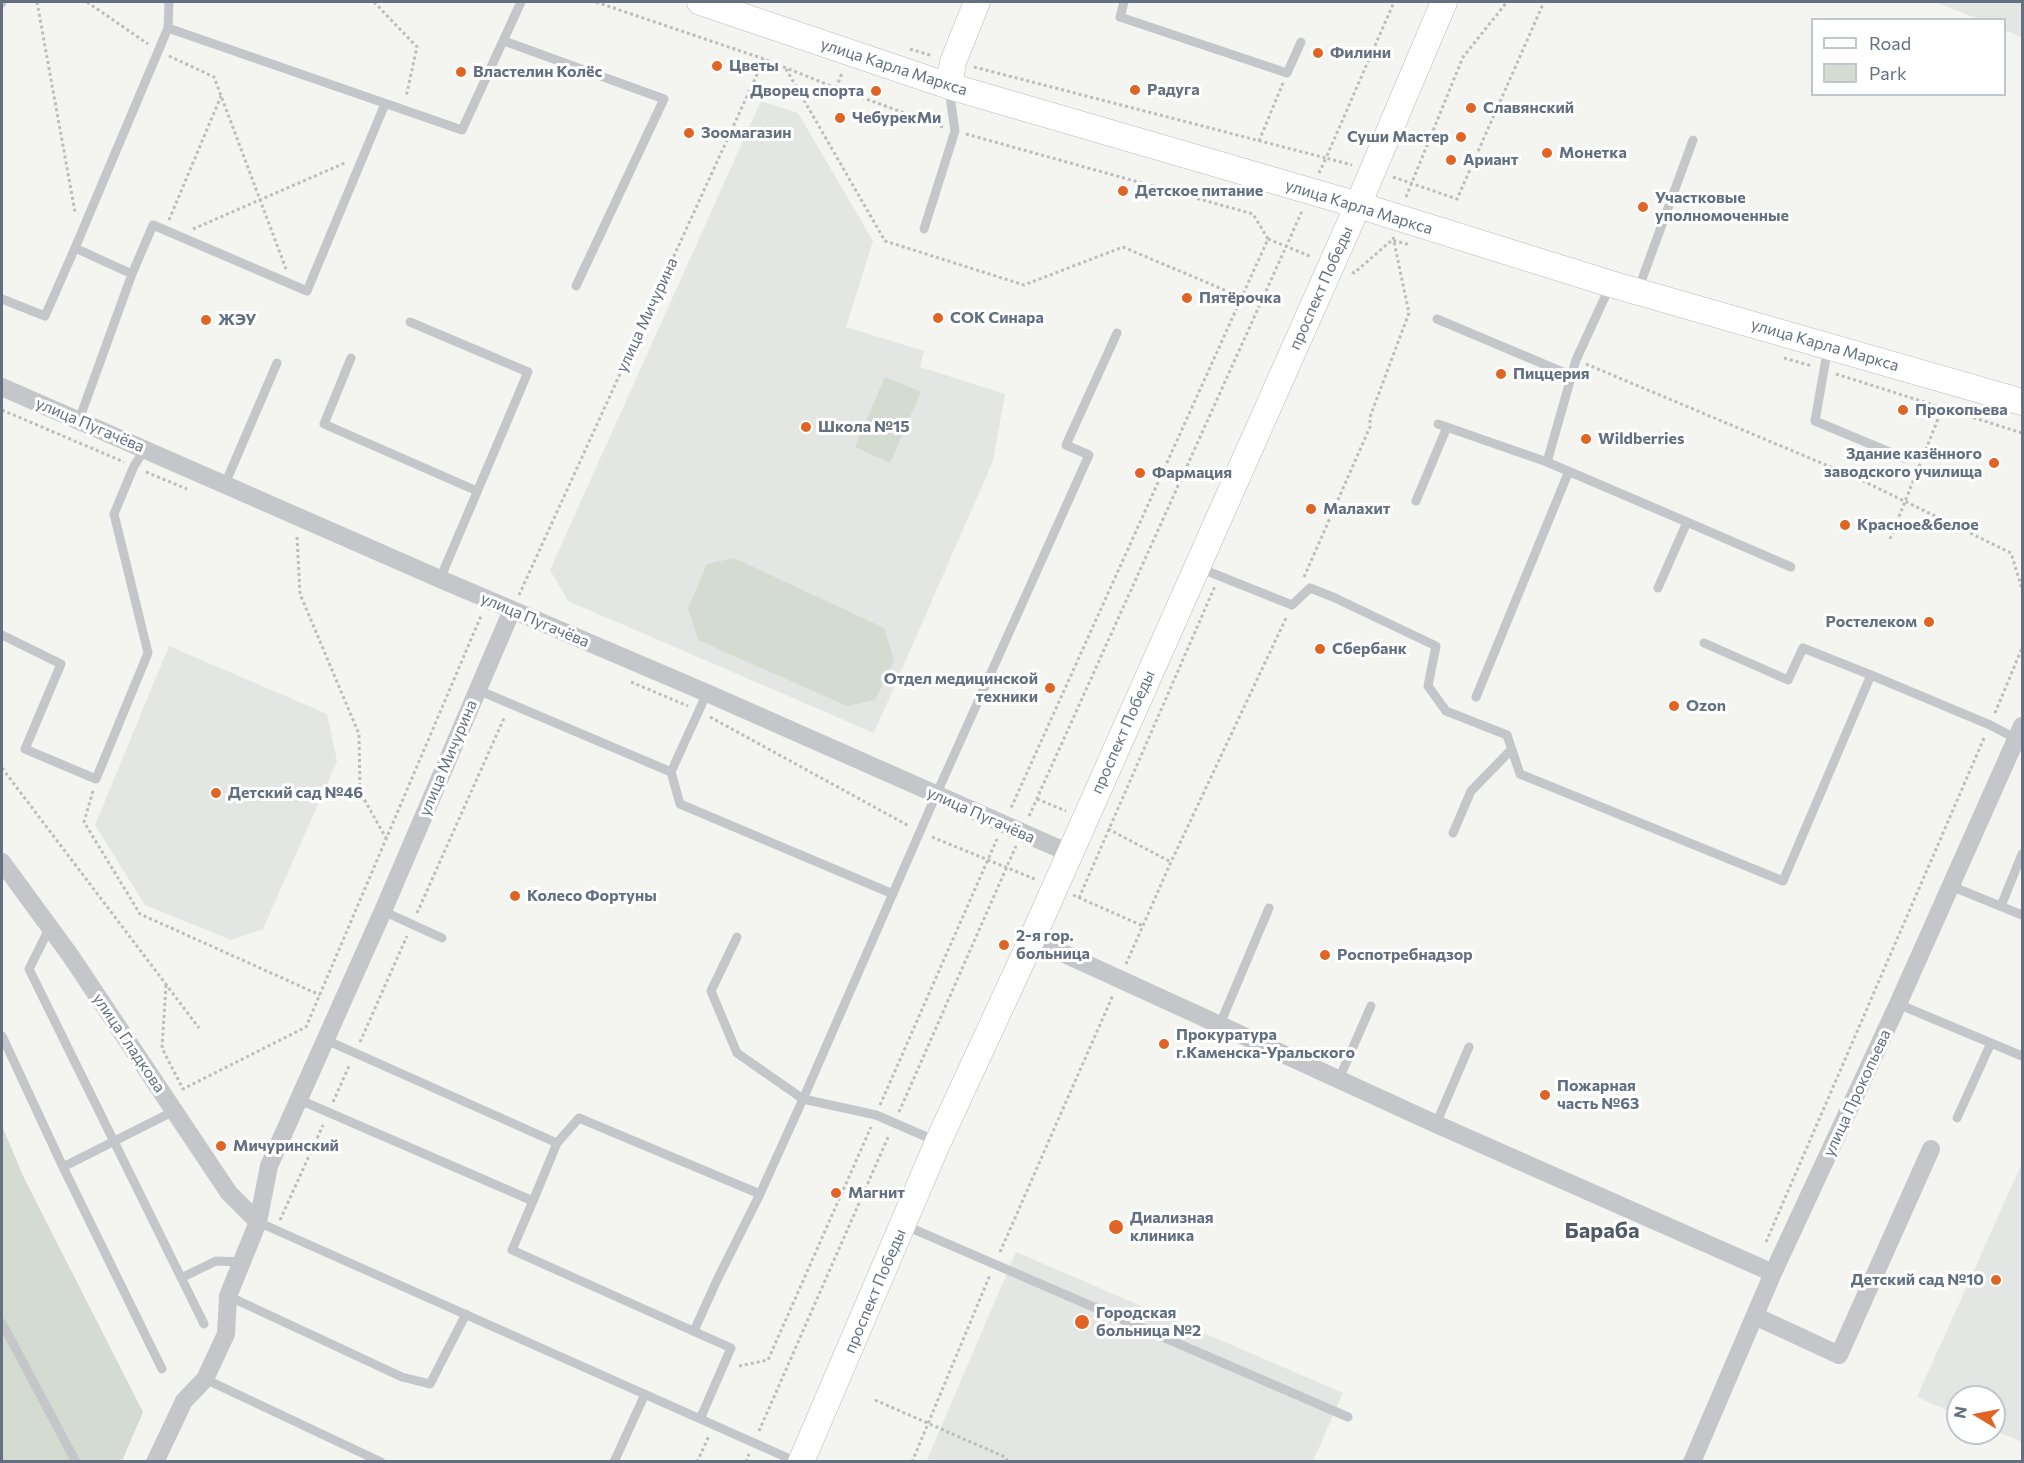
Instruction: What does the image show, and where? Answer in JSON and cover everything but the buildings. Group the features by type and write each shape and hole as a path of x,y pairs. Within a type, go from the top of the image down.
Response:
{"street":[{"name":"улица Карла Маркса","path":"700,2 951,74 1311,192 1611,284 2022,402"},
{"path":"951,74 976,2"},
{"name":"проспект Победы","path":"801,1461 938,1142 1032,939 1358,205 1444,2"},
{"name":"улица Пугачёва","path":"2,387 440,579 508,618 706,693 1021,834 1069,853"},
{"name":"улица Мичурина","path":"155,1461 184,1401 205,1379 226,1334 228,1296 258,1222 269,1166 383,911 508,618"},
{"name":"улица Прокопьева","path":"1696,1460 1773,1273 2019,740"},
{"name":"улица Гладкова","path":"2,862 70,955 229,1193 258,1222"},
{"path":"1032,939 1436,1124 1773,1273"},
{"path":"1755,1316 1839,1355 1930,1149"}],"lane":[{"path":"2,298 45,316 168,28 169,2"},
{"path":"168,28 462,130 521,2"},
{"path":"1124,2 1120,17 1287,73 1301,42"},
{"path":"504,41 664,99 576,286"},
{"path":"924,229 955,131 951,74"},
{"path":"79,420 132,274 153,225 307,291 385,104"},
{"path":"1637,291 1693,140"},
{"path":"75,248 132,274"},
{"path":"1547,462 1576,360 1611,284"},
{"path":"1437,319 1572,376"},
{"path":"410,322 528,372 440,579"},
{"path":"694,1331 803,1099 1089,454 1066,445 1117,333"},
{"path":"1828,345 1815,421 1904,458"},
{"path":"351,358 324,424 477,491"},
{"path":"225,484 277,363"},
{"path":"1416,501 1443,426 1547,462 1791,567"},
{"path":"2,635 62,664 25,749 96,779 148,653 114,514 134,466 146,449"},
{"path":"1476,697 1569,471"},
{"path":"1659,588 1687,522"},
{"path":"1196,567 1292,605 1310,588 1436,646 1428,686 1446,711 1507,735 1520,774 1783,881 1871,675"},
{"path":"1704,643 1788,680 1803,648 1871,675 2019,740"},
{"path":"478,690 671,772"},
{"path":"706,693 671,772 680,804 893,894"},
{"path":"1453,833 1471,791 1512,749"},
{"path":"2001,906 2022,854"},
{"path":"1951,886 2022,915"},
{"path":"1220,1024 1269,908"},
{"path":"383,911 442,938"},
{"path":"50,927 29,969 204,1324"},
{"path":"737,937 711,991 737,1053 803,1099 876,1115 938,1142"},
{"path":"1898,1004 2022,1056"},
{"path":"1339,1079 1371,1006"},
{"path":"2,1036 162,1369"},
{"path":"326,1040 557,1143"},
{"path":"1957,1118 1991,1043"},
{"path":"1436,1124 1469,1047"},
{"path":"300,1100 533,1201"},
{"path":"63,1167 174,1111"},
{"path":"700,1419 731,1348 512,1250 557,1143 579,1118 760,1194"},
{"path":"258,1222 797,1461"},
{"path":"903,1224 1348,1417"},
{"path":"181,1278 216,1261 242,1262"},
{"path":"228,1296 402,1377 430,1384 466,1314"},
{"path":"2,1323 76,1461"},
{"path":"205,1379 375,1460"},
{"path":"614,1461 645,1394"}],"path":[{"path":"38,2 79,238"},
{"path":"87,2 158,51 214,76 292,284"},
{"path":"374,2 417,47 403,110"},
{"path":"596,2 764,59 955,131 1253,214 1268,239 1003,825 768,1360 740,1365 735,1375"},
{"path":"746,1461 1006,867 1311,192 1394,2"},
{"path":"912,1461 994,1264 1171,862 1292,605 1370,427 1370,417 1409,313 1392,240 1398,218 1463,57 1507,2"},
{"path":"910,49 951,74 1259,141 1373,171 1457,199 1545,2"},
{"name":"улица Мичурина","path":"508,618 764,59"},
{"path":"785,68 885,241 1024,285 1123,247 1241,297"},
{"path":"1259,141 1287,73"},
{"path":"165,230 221,96"},
{"path":"178,236 363,156"},
{"path":"1576,360 1846,473 2011,553 2022,589"},
{"path":"1890,539 1942,409"},
{"path":"2,410 188,490"},
{"path":"307,541 297,537 300,594 359,734 360,792 386,838"},
{"path":"1079,898 1220,577"},
{"path":"166,985 162,1048 183,1089 306,1027 481,616 508,618"},
{"path":"1763,1249 2022,648"},
{"path":"623,678 698,711 920,832 1143,926"},
{"path":"275,1230 511,704"},
{"path":"2,768 199,1028"},
{"path":"96,779 84,822 140,914 320,995"},
{"path":"875,1400 1005,1456 1008,1461"},
{"path":"698,1461 714,1425"}],"shaded area":[{"path":"1935,2 2022,2 2022,38 2006,30 2006,18 1975,18"},
{"name":"Школа №15","path":"761,101 798,113 873,241 846,327 924,351 920,367 1005,394 993,461 874,733 568,601 550,570"},
{"name":"Детский сад №46","path":"169,646 327,714 337,761 263,929 231,940 145,905 95,825"},
{"name":"Детский сад №10","path":"2022,1163 2022,1442 2006,1435 2006,1385 1946,1385 1946,1410 1917,1397"},
{"name":"Городская больница №2","path":"1016,1252 1343,1393 1313,1461 926,1462"}],"green space":[{"path":"885,377 921,392 890,463 855,447"},
{"path":"734,558 884,628 894,660 875,700 847,706 698,640 688,608 707,564"},
{"path":"2,1126 24,1178 143,1412 122,1461 2,1461"}],"place":[{"name":"Филини","path":"1318,53"},
{"name":"Цветы","path":"717,66"},
{"name":"Властелин Колёс","path":"461,72"},
{"name":"Радуга","path":"1135,90"},
{"name":"Дворец спорта","path":"876,91"},
{"name":"Славянский","path":"1471,108"},
{"name":"ЧебурекМи","path":"840,118"},
{"name":"Зоомагазин","path":"689,133"},
{"name":"Суши Мастер","path":"1461,137"},
{"name":"Монетка","path":"1547,153"},
{"name":"Ариант","path":"1451,160"},
{"name":"Детское питание","path":"1123,191"},
{"name":"Участковые уполномоченные","path":"1643,207"},
{"name":"Пятёрочка","path":"1187,298"},
{"name":"СОК Синара","path":"938,318"},
{"name":"ЖЭУ","path":"206,320"},
{"name":"Пиццерия","path":"1501,374"},
{"name":"Прокопьева","path":"1903,410"},
{"name":"Школа №15","path":"806,427"},
{"name":"Wildberries","path":"1586,439"},
{"name":"Здание казённого заводского училища","path":"1994,463"},
{"name":"Фармация","path":"1140,473"},
{"name":"Малахит","path":"1311,509"},
{"name":"Красное&белое","path":"1845,525"},
{"name":"Ростелеком","path":"1929,622"},
{"name":"Сбербанк","path":"1320,649"},
{"name":"Отдел медицинской техники","path":"1050,688"},
{"name":"Ozon","path":"1674,706"},
{"name":"Детский сад №46","path":"216,793"},
{"name":"Колесо Фортуны","path":"515,896"},
{"name":"2-я гор. больница","path":"1004,945"},
{"name":"Роспотребнадзор","path":"1325,955"},
{"name":"Прокуратура г.Каменска-Уральского","path":"1164,1044"},
{"name":"Пожарная часть №63","path":"1545,1095"},
{"name":"Мичуринский","path":"221,1146"},
{"name":"Магнит","path":"836,1193"},
{"name":"Диализная клиника","path":"1116,1227"},
{"name":"Детский сад №10","path":"1996,1280"},
{"name":"Городская больница №2","path":"1082,1322"}],"district":[{"name":"Бараба","path":"1602,1231"}]}
